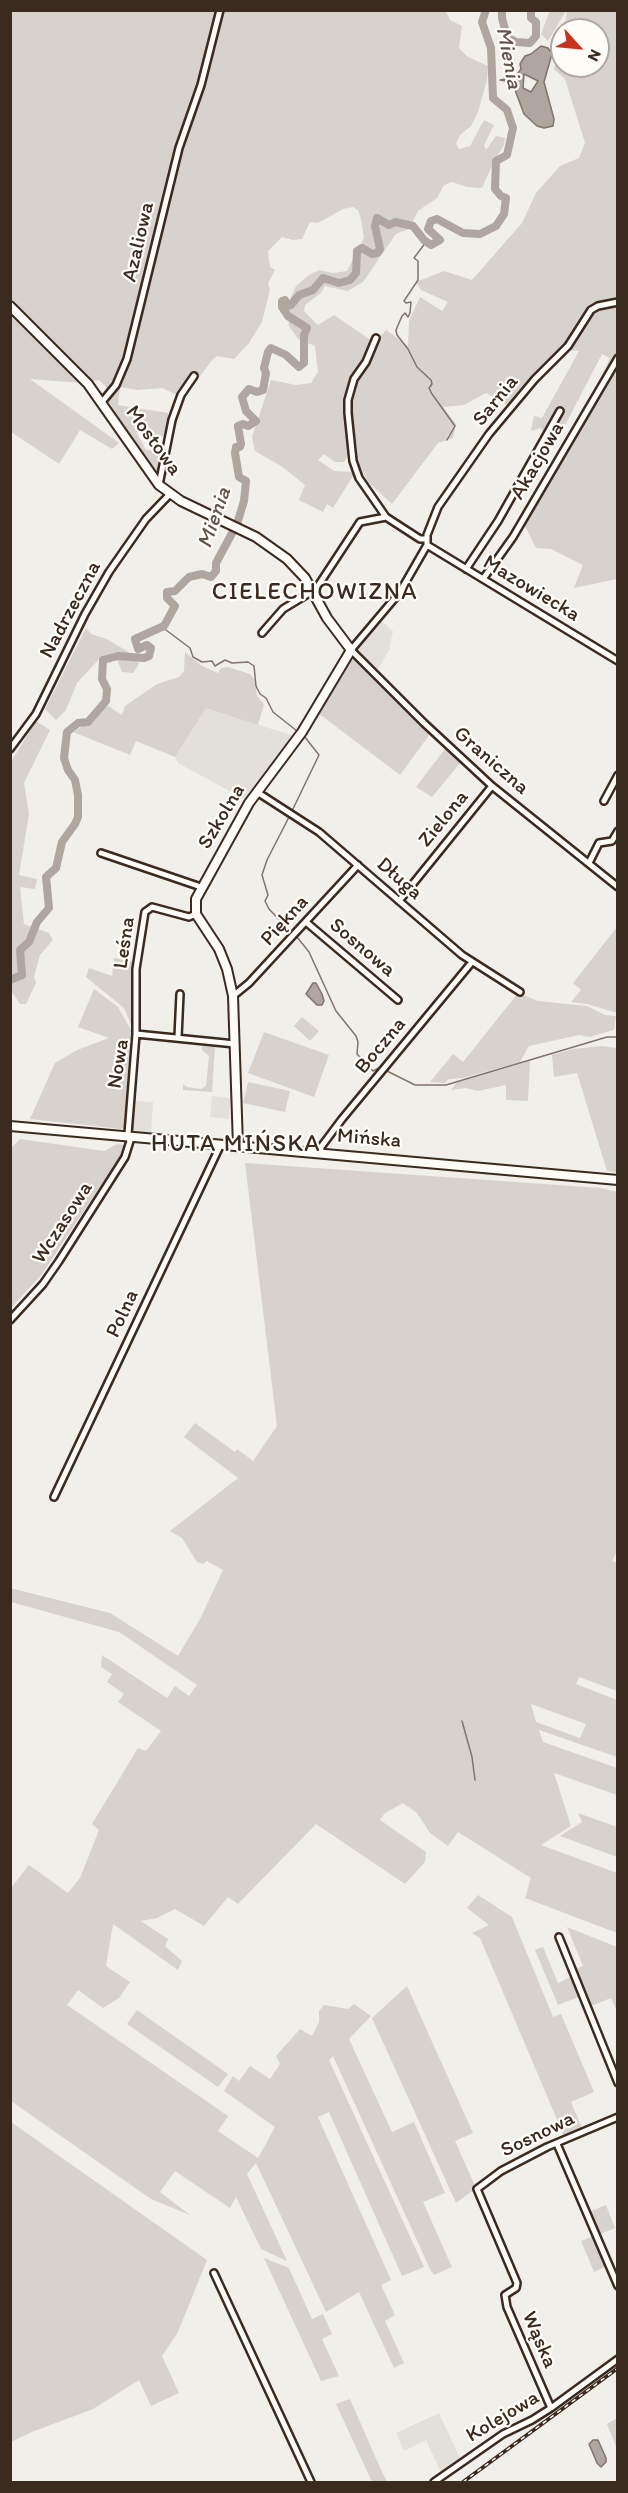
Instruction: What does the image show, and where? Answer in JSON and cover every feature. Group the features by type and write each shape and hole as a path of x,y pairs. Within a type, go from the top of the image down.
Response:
{"street":[{"name":"Azaliowa","path":"102,402 116,385 127,359 179,148 201,85 220,10"},
{"name":"Sarnia","path":"426,542 446,495 519,397 568,346 594,308 618,302"},
{"name":"Mostowa","path":"10,306 88,384 159,485 170,494 262,540 287,559 305,578 334,629 351,650"},
{"path":"262,633 278,613 320,585 358,524 366,519 386,518 357,471 351,454 348,413 348,400 354,379 366,362 376,338"},
{"name":"Akacjowa","path":"483,579 513,537 618,358"},
{"path":"159,485 175,411 181,395 194,376"},
{"path":"466,569 498,521 560,411"},
{"name":"Nadrzeczna","path":"10,749 36,714 85,614 109,572 146,519 170,494"},
{"name":"Mazowiecka","path":"386,518 618,661"},
{"name":"Szkolna","path":"196,914 195,901 201,886 257,792 302,732 351,650 400,592 426,542"},
{"name":"Graniczna","path":"351,650 424,723 492,786 618,887"},
{"path":"604,801 618,775"},
{"name":"Zielona","path":"399,901 492,786"},
{"name":"Długa","path":"257,792 319,832 472,962 520,992"},
{"path":"589,863 599,843 612,841 618,831"},
{"path":"101,853 201,886"},
{"name":"Piękna","path":"233,996 249,983 357,865"},
{"name":"Leśna","path":"136,1034 136,969 145,912 152,907 189,917 196,914"},
{"path":"196,914 216,945 227,969 233,996 238,1146"},
{"name":"Sosnowa","path":"306,922 398,1000"},
{"name":"Boczna","path":"320,1153 321,1148 342,1119 472,962"},
{"path":"178,1037 180,994"},
{"name":"Nowa","path":"129,1138 136,1034 235,1044"},
{"name":"Mińska","path":"10,1126 618,1180"},
{"name":"Wczasowa","path":"10,1320 42,1284 76,1236 125,1157 130,1146 129,1138"},
{"name":"Polna","path":"54,1497 221,1144"},
{"path":"559,1937 618,2083"},
{"name":"Sosnowa","path":"477,2189 501,2172 547,2147 618,2117"},
{"path":"557,2144 618,2286"},
{"name":"Wąska","path":"477,2189 517,2283 516,2288 506,2295 507,2307 551,2408"},
{"path":"214,2273 311,2482"},
{"name":"Kolejowa","path":"434,2482 503,2434 551,2408 618,2359"}],"shaded area":[{"path":"550,10 566,11 562,18 550,18 548,41 541,34"},
{"path":"10,11 446,11 450,20 462,26 459,48 468,57 488,66 487,80 478,112 471,126 460,135 456,144 459,149 470,146 484,120 494,125 484,145 486,150 496,136 505,138 504,145 482,188 467,187 452,182 444,185 437,198 418,211 409,229 396,234 363,282 348,291 325,286 321,293 305,305 304,311 318,325 334,315 375,343 386,330 408,346 409,321 420,297 442,311 448,302 421,290 416,282 444,271 472,280 522,223 536,193 560,166 579,158 585,143 564,78 610,78 610,18 566,18 567,11 617,11 617,579 574,588 583,565 551,549 536,548 524,524 575,434 610,358 602,354 557,441 547,441 541,428 531,431 534,416 542,418 579,351 561,350 509,406 486,393 464,405 443,407 456,424 453,438 438,443 392,504 368,482 351,449 344,462 335,462 324,454 318,460 334,471 353,472 354,474 333,508 327,504 323,512 299,500 305,485 281,466 255,451 252,437 271,380 296,385 311,383 318,372 315,346 298,339 289,326 287,305 296,286 309,275 319,270 333,273 347,271 364,238 358,210 353,207 343,209 318,223 310,222 302,239 293,240 282,237 268,251 270,267 275,270 268,283 270,290 262,322 249,343 234,359 217,356 212,360 184,398 162,388 137,390 120,387 118,405 168,413 167,437 136,432 146,450 163,452 161,478 158,479 128,435 109,402 106,387 99,380 82,383 30,379 119,443 112,449 80,430 59,464 11,432"},
{"path":"541,46 550,51 550,61 544,82 554,119 553,126 544,128 537,126 524,114 512,82 500,80 515,77 521,69 520,64 525,56","holes":["524,74 538,81 531,92 523,88"]},
{"path":"380,620 393,631 389,650 377,671 357,649"},
{"path":"86,628 91,634 107,639 138,658 139,664 133,673 122,672 116,656 101,657 77,683 66,710 56,720 45,709"},
{"path":"185,652 202,666 218,673 221,668 228,667 250,674 255,680 257,696 264,704 258,725 206,708 175,757 136,741 130,755 73,732 88,723 105,704 122,715 125,706 157,684 179,677 184,671"},
{"path":"356,659 430,734 400,775 318,713 349,661"},
{"path":"206,708 294,736 246,800 178,763 175,757"},
{"path":"36,721 50,730 24,783 29,814 19,875 37,879 35,889 20,887 24,924 49,933 53,940 40,955 34,977 36,983 26,1004 20,1004 10,989 11,762"},
{"path":"445,749 461,762 432,797 416,787"},
{"path":"617,927 617,1013 571,1002 581,990 573,983"},
{"path":"114,958 135,962 134,1021 131,1024 124,1008 86,977 89,968 112,976"},
{"path":"313,983 316,983 322,994 324,1001 322,1005 317,1005 306,994"},
{"path":"94,989 118,1007 131,1030 124,1127 122,1129 30,1119 55,1063 77,1050 109,1038 78,1027"},
{"path":"518,993 538,1001 587,1006 605,1015 616,1016 614,1030 590,1037 579,1035 529,1046 520,1062 463,1078 449,1079 445,1083 430,1082 453,1054 463,1062"},
{"path":"302,1017 319,1031 310,1041 294,1026"},
{"path":"264,1032 329,1055 314,1097 248,1073"},
{"path":"202,1046 215,1047 212,1092 183,1090 183,1084 187,1087 201,1089 206,1086 209,1056 202,1050"},
{"path":"602,1046 617,1048 617,1173 607,1171 577,1073 554,1077 552,1055 573,1049"},
{"path":"530,1061 528,1101 506,1100 506,1085 478,1091 466,1088 451,1090 456,1083"},
{"path":"248,1082 290,1091 285,1112 243,1103"},
{"path":"212,1096 230,1098 229,1119 210,1117"},
{"path":"134,1101 153,1102 151,1133 132,1131"},
{"path":"20,1139 104,1151 117,1144 124,1145 121,1155 42,1274 11,1308 11,1148"},
{"path":"245,1163 601,1188 617,1192 618,1549 612,1561 618,1563 617,1691 579,1677 576,1684 617,1700 617,1757 539,1730 543,1742 617,1768 617,1795 554,1773 571,1826 541,1845 617,1873 617,1933 525,1898 531,1878 458,1832 448,1846 430,1833 417,1813 403,1803 385,1813 380,1820 426,1852 425,1862 405,1884 316,1824 238,1904 228,1897 204,1926 175,1909 157,1918 141,1921 168,1939 165,1946 182,1961 178,1970 113,1924 106,1966 130,1982 119,1998 103,2008 78,1990 67,2005 228,2116 218,2131 258,2158 275,2127 224,2091 233,2076 239,2081 250,2066 270,2079 280,2064 276,2056 300,2029 312,2036 319,2022 319,2011 324,2005 348,2009 354,2004 371,2016 349,2039 392,2132 414,2122 445,2193 423,2202 452,2267 434,2275 430,2269 333,2056 329,2060 424,2267 402,2276 329,2112 318,2117 391,2280 381,2285 395,2315 385,2321 404,2363 394,2368 359,2292 326,2312 256,2163 247,2174 287,2261 261,2249 236,2197 230,2208 175,2171 160,2192 190,2215 151,2199 11,2101 11,1888 29,1865 68,1893 80,1878 99,1830 92,1824 138,1748 146,1751 161,1731 118,1702 124,1694 107,1682 112,1674 101,1667 102,1655 167,1698 175,1686 189,1696 197,1685 119,1632 11,1602 10,1588 110,1613 178,1656 200,1619 223,1570 207,1561 203,1564 197,1562 182,1538 170,1531 238,1478 184,1437 195,1423 235,1452 237,1449 253,1461 277,1426","holes":["531,1704 586,1724 580,1738 536,1722"]},
{"path":"578,1813 617,1827 617,1857 560,1836 582,1822"},
{"path":"478,1895 512,1917 553,2017 561,2014 594,2092 571,2102 582,2128 564,2136 480,1938 472,1933 489,1925 467,1908"},
{"path":"567,1927 617,1947 617,2011 611,1998 589,2007 573,1970 583,1966"},
{"path":"543,1947 558,1983 573,1976 581,1996 558,2005 535,1950"},
{"path":"407,1986 473,2133 455,2141 476,2188 456,2203 372,2018"},
{"path":"137,2010 228,2074 218,2087 127,2024"},
{"path":"11,2122 207,2260 178,2332 162,2356 179,2393 151,2406 139,2380 93,2409 11,2442"},
{"path":"606,2205 615,2228 598,2235 589,2212"},
{"path":"594,2236 607,2266 594,2272 581,2241"},
{"path":"264,2258 289,2268 312,2319 323,2314 332,2334 322,2339 339,2376 321,2381"},
{"path":"350,2399 387,2482 372,2482 336,2404"},
{"path":"439,2413 460,2458 441,2472 426,2440 404,2451 396,2433"},
{"path":"617,2418 617,2449 607,2424"},
{"path":"593,2440 598,2440 606,2458 606,2462 601,2467 589,2444"}],"waterway":[{"name":"Mienia","path":"10,980 22,975 20,950 29,942 37,922 49,908 46,877 56,868 62,842 78,817 75,780 64,758 67,732 78,723 88,722 106,701 107,689 102,679 103,660 118,656 144,658 149,656 151,648 147,645 138,649 135,639 164,626 175,606 167,598 167,592 175,591 189,577 202,574 211,577 216,571 216,563 237,524 244,501 246,481 239,477 235,453 236,447 240,447 241,444 238,426 243,424 248,426 256,421 246,411 242,397 249,389 257,392 263,390 266,373 264,368 271,348 286,355 299,367 304,363 304,335 307,328 288,316 282,307 282,301 285,300 287,306 291,305 299,295 313,290 323,278 339,283 350,280 356,273 357,251 362,248 372,254 377,253 380,249 375,226 377,218 389,225 395,222 413,226 431,245 440,240 428,229 431,221 437,219 463,233 480,234 496,226 504,214 506,198 495,189 496,161 507,155 513,128 507,110 493,98 491,48 482,22 486,10"},
{"name":"Mienia","path":"502,10 507,37 516,42 530,43 536,36 536,22 531,18 531,10"},
{"path":"426,242 414,258 418,261 418,280 404,301 411,302 410,313 408,317 405,313 402,316 396,330 417,367 431,380 432,384 429,388 432,394 455,426 447,440"},
{"path":"162,627 190,648 193,657 202,662 212,661 215,666 225,660 232,663 248,662 254,666 256,686 260,694 266,698 273,712 297,731"},
{"path":"292,811 319,755 304,736"},
{"path":"289,817 262,875 268,895 265,901 269,909 292,933"},
{"path":"297,937 309,952 336,1011 356,1036 357,1054 373,1071 381,1067"},
{"path":"387,1071 415,1085 446,1085 607,1037 618,1037"},
{"path":"462,1721 472,1757 475,1780"}],"railway":[{"path":"463,2482 618,2368"}],"district":[{"name":"CIELECHOWIZNA","path":"315,593"},
{"name":"HUTA MIŃSKA","path":"236,1145"}]}
